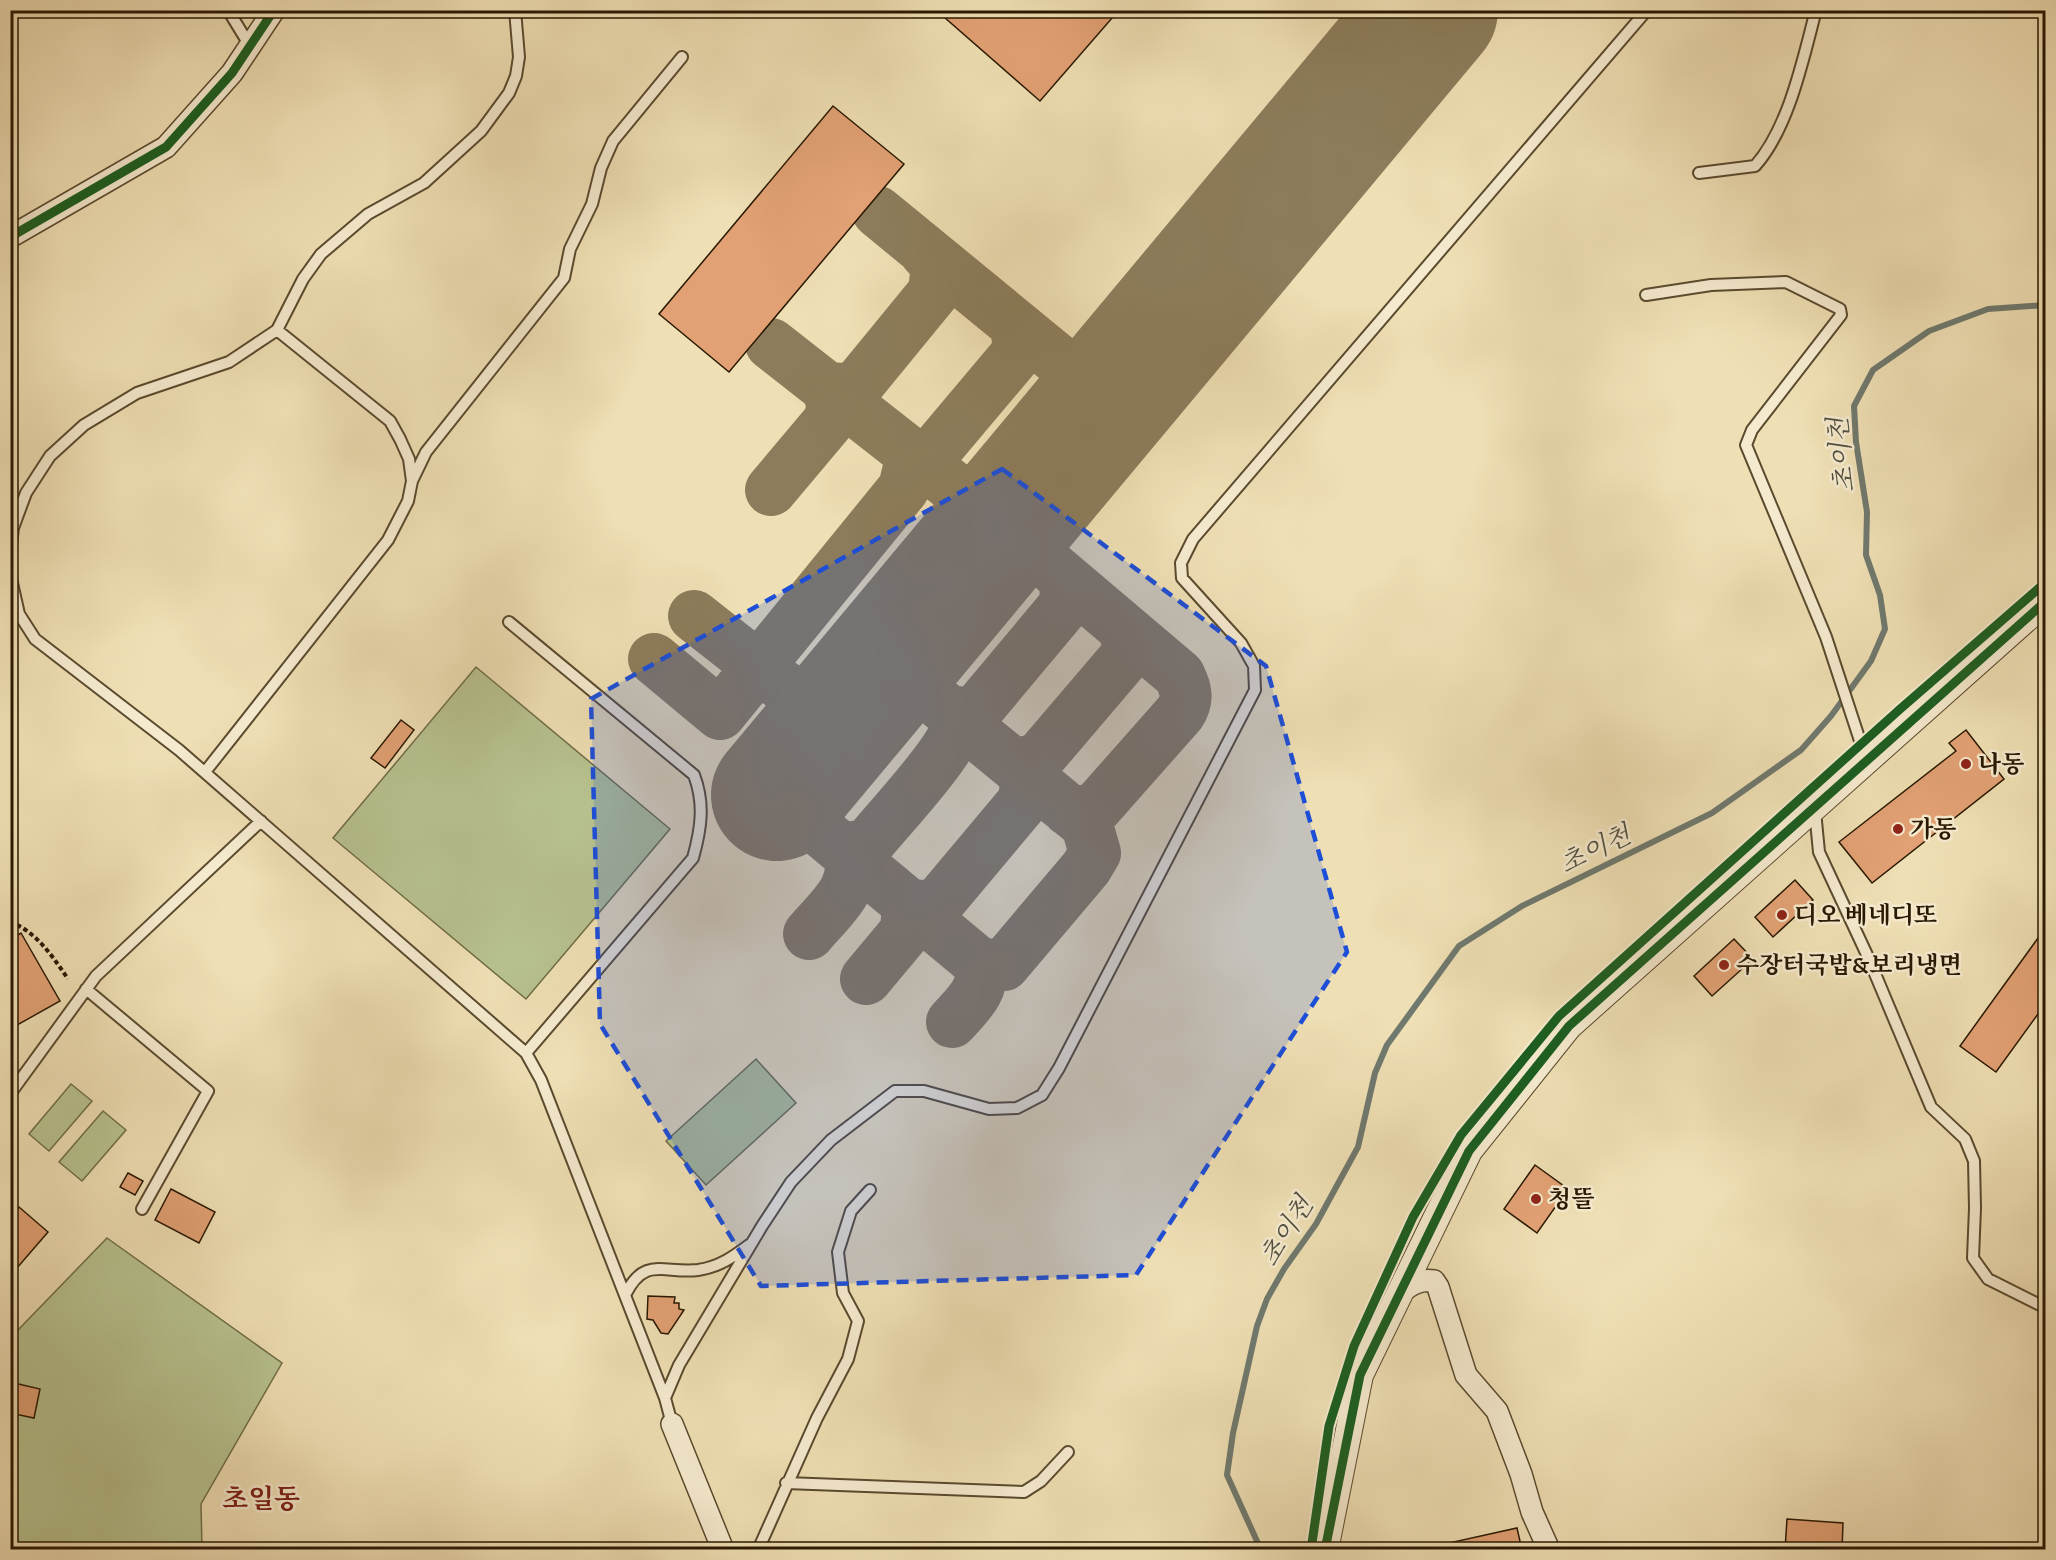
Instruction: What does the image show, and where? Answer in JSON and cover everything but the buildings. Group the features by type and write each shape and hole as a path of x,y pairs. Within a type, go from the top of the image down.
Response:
{"street":[{"path":"10,237 166,147 232,72 274,10"},
{"path":"1325,1550 1360,1375 1469,1151 1569,1026 1815,804 2046,601"},
{"path":"1400,1293 1412,1284 1421,1281 1434,1281 1438,1287 1466,1376 1497,1412 1521,1474 1532,1512 1549,1550"},
{"path":"672,1424 723,1550"}],"lane":[{"path":"228,10 250,46"},
{"path":"10,553 13,528 26,493 50,456 84,425 137,393 229,362 277,330 303,279 321,254 368,214 423,183 460,152 497,112 516,76 519,57 515,10"},
{"path":"665,1398 679,1365 791,1182 831,1140 895,1091 924,1090 989,1109 1017,1108 1042,1095 1059,1068 1255,690 1254,666 1241,643 1182,578 1181,563 1193,539 1647,10"},
{"path":"1699,173 1755,166 1767,153 1781,123 1816,10"},
{"path":"205,772 388,540 408,501 412,481 426,452 564,278 570,249 592,204 601,168 613,141 682,57"},
{"path":"1646,295 1711,285 1786,282 1840,309 1841,315 1752,430 1746,445 1794,556 1842,681 1866,759"},
{"path":"277,330 390,421 409,459 412,481"},
{"path":"10,574 19,614 35,639 205,772 526,1053 541,1080 665,1398 672,1424"},
{"path":"509,622 694,776 701,794 701,830 693,858 526,1053"},
{"path":"1815,804 1819,852 1868,957 1930,1107 1965,1139 1974,1161 1973,1258 1988,1279 2046,1308"},
{"path":"10,1094 96,976 261,821"},
{"path":"86,989 208,1091 142,1209"},
{"path":"758,1550 786,1483 848,1359 858,1321 843,1293 838,1252 851,1211 870,1190"},
{"path":"625,1295 638,1275 649,1270 662,1268 695,1270 720,1265 753,1243"},
{"path":"786,1483 1024,1492 1041,1481 1068,1452"}],"path":[{"path":"10,922 20,926 34,937 68,979"}],"highlighted area":[{"path":"1002,469 1266,666 1347,952 1136,1275 761,1286 600,1024 591,699"}],"green space":[{"path":"476,667 670,829 526,999 333,838"},
{"path":"756,1059 796,1103 706,1185 666,1141"},
{"path":"71,1084 92,1101 49,1151 29,1134"},
{"path":"103,1111 126,1130 82,1181 59,1162"},
{"path":"107,1238 282,1363 201,1504 202,1549 11,1550 11,1333 17,1331"}],"waterway":[{"name":"초이천","path":"1261,1550 1227,1475 1233,1433 1257,1326 1267,1299 1284,1269 1316,1224 1358,1147 1375,1073 1387,1045 1459,946 1522,906 1712,813 1801,750 1831,716 1871,661 1885,629 1880,595 1866,555 1867,512 1856,442 1854,406 1873,370 1929,331 1988,309 2046,305"}],"taxiway":[{"path":"878,212 1107,400"},
{"path":"827,388 844,389 857,386 934,292 937,265 925,252"},
{"path":"912,455 927,455 935,451 1015,356 1018,346 1017,327"},
{"path":"771,344 1002,525 1179,675 1186,694 1180,713 1096,808 1080,812 1068,810"},
{"path":"771,490 829,421 833,405 827,388"},
{"path":"654,659 720,714 904,488 910,463 906,450"},
{"path":"948,711 967,713 978,709 1060,611 1066,601 1065,579"},
{"path":"694,616 834,726"},
{"path":"1010,761 1026,763 1040,757 1127,655 1128,644 1124,629"},
{"path":"777,795 980,964 1004,965 1086,868 1095,853 1087,825 888,661"},
{"path":"841,848 869,843 933,767 945,751 956,727 955,720 948,711"},
{"path":"866,979 906,931 908,904 926,907 940,901 1023,802 1026,787 1022,771"},
{"path":"809,934 846,888 851,867 849,855"},
{"path":"952,1022 978,989 980,964"}],"runway":[{"path":"777,795 1432,10"}],"cycle path":[{"path":"10,237 166,147 232,73 274,10"},
{"path":"1311,1550 1329,1426 1354,1346 1413,1217 1461,1135 1559,1016 1899,710 2046,582"},
{"path":"1325,1550 1360,1375 1469,1151 1569,1026 2046,601"}],"place":[{"name":"나동","path":"1966,764"},
{"name":"가동","path":"1898,829"},
{"name":"디오 베네디또","path":"1782,915"},
{"name":"수장터국밥&보리냉면","path":"1724,965"},
{"name":"청뜰","path":"1536,1199"}],"district":[{"name":"초일동","path":"261,1499"}]}
